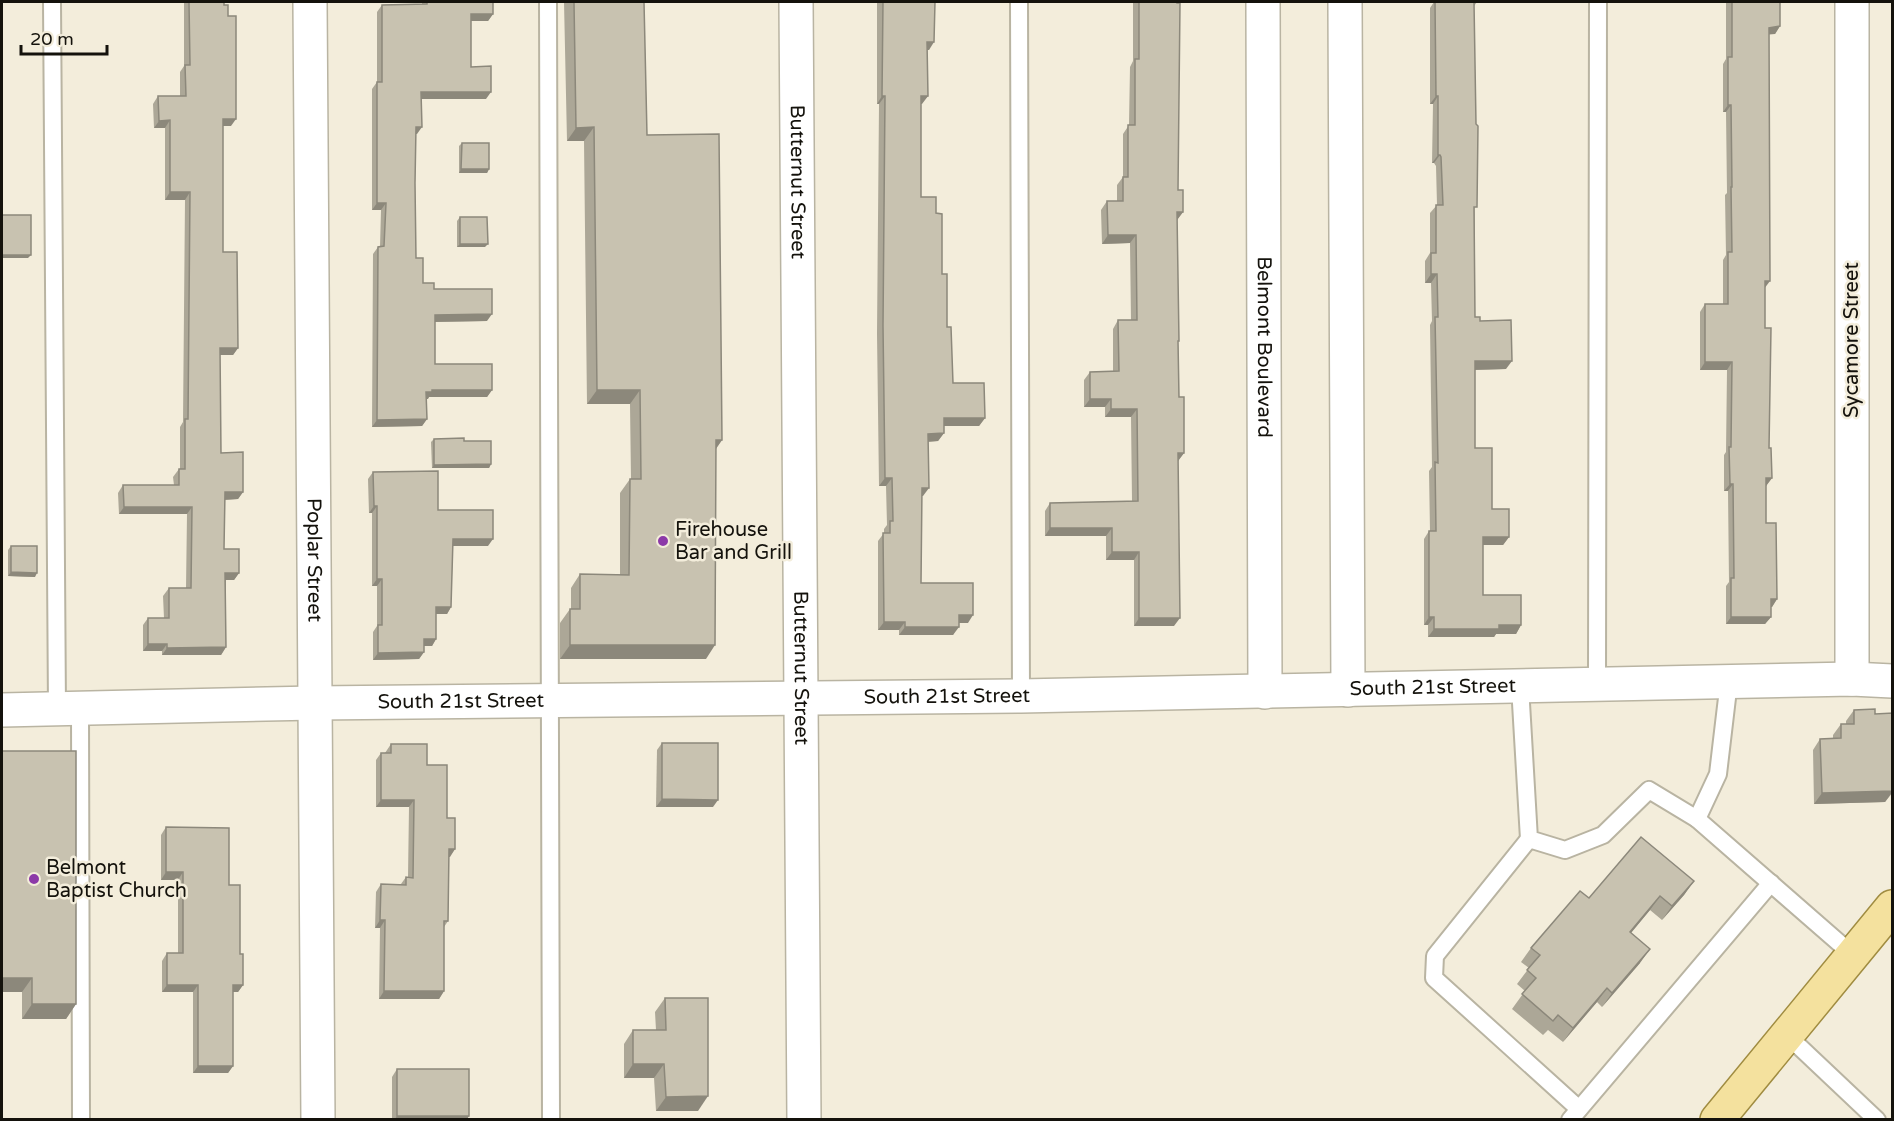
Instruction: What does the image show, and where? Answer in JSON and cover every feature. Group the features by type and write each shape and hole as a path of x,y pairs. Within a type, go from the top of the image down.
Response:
{"main road":[{"path":"1717,1119 1893,907"}],"street":[{"name":"Poplar Street","path":"310,2 318,1119"},
{"name":"Butternut Street","path":"796,2 804,1119"},
{"name":"Belmont Boulevard","path":"1263,2 1265,692"},
{"path":"1345,2 1348,690"},
{"name":"Sycamore Street","path":"1852,2 1852,679"},
{"name":"South 21st Street","path":"2,710 315,703 1265,692 1852,679 1893,681"}],"lane":[{"path":"52,2 81,1119"},
{"path":"548,2 551,1119"},
{"path":"1019,2 1021,696"},
{"path":"1597,684 1598,2"},
{"path":"1698,819 1718,774 1729,681"},
{"path":"1520,686 1529,839 1435,956 1434,978 1575,1114 1771,883"},
{"path":"1529,839 1565,850 1603,835 1649,790 1698,819 1853,955"},
{"path":"1787,1035 1877,1119"}],"building":[{"path":"189,2 224,2 224,5 228,5 228,16 236,16 236,119 223,119 223,252 237,252 238,348 220,348 221,453 243,452 243,492 225,492 224,549 239,549 239,573 225,573 226,647 167,648 167,644 148,644 148,618 169,618 169,588 191,588 192,507 124,507 123,485 179,485 179,469 185,469 185,419 188,419 190,192 170,192 170,120 159,121 158,96 186,96 185,65 190,65"},
{"path":"427,2 493,2 493,14 471,14 471,67 491,66 491,92 421,92 422,127 416,127 415,183 416,258 423,258 423,283 434,283 434,289 492,289 492,314 435,315 435,364 492,364 492,390 432,390 432,392 426,392 427,419 377,420 378,247 384,246 386,203 377,203 377,82 382,82 382,5 427,4"},
{"path":"574,2 644,2 647,135 719,134 722,440 716,440 715,645 570,645 570,609 580,609 580,574 629,575 630,479 641,479 640,390 597,390 594,127 576,128"},
{"path":"883,2 935,2 934,42 927,42 928,96 921,96 921,197 936,197 936,213 942,214 942,274 947,274 947,327 951,327 953,383 984,383 985,418 944,418 944,433 928,434 929,488 922,488 921,583 973,583 973,615 959,615 959,627 905,627 905,622 884,622 883,533 890,533 890,521 893,521 892,478 885,478"},
{"path":"1139,2 1180,3 1178,190 1183,190 1183,212 1177,212 1178,341 1179,397 1184,397 1184,453 1178,453 1180,618 1139,618 1139,552 1112,552 1112,528 1050,528 1050,503 1138,501 1137,409 1111,409 1111,399 1090,399 1090,372 1119,371 1118,320 1137,320 1136,235 1108,235 1107,201 1123,201 1123,177 1128,177 1128,125 1135,125 1135,59 1139,59"},
{"path":"1435,2 1474,2 1476,124 1478,126 1477,207 1474,207 1475,317 1480,317 1480,321 1511,320 1512,361 1475,361 1475,448 1492,448 1492,509 1509,509 1509,537 1483,537 1483,595 1521,595 1521,625 1499,625 1499,629 1434,629 1434,617 1429,617 1429,531 1436,531 1435,462 1438,463 1435,317 1438,317 1437,274 1431,274 1431,253 1436,253 1436,205 1443,205 1441,157 1438,155"},
{"path":"1732,2 1780,2 1780,26 1769,28 1770,281 1765,281 1765,328 1771,328 1769,448 1771,448 1772,478 1766,478 1766,523 1776,523 1777,599 1771,599 1771,617 1731,617 1731,578 1734,578 1733,484 1730,484 1729,447 1731,447 1732,362 1705,362 1705,304 1728,304 1728,252 1732,252 1731,105 1728,105 1728,57 1732,57"},
{"path":"462,143 489,143 489,169 461,169"},
{"path":"2,215 31,215 31,255 2,255"},
{"path":"460,217 487,217 488,244 460,244"},
{"path":"464,438 464,441 491,441 491,464 434,465 434,439"},
{"path":"438,471 438,510 493,510 493,539 453,539 451,607 436,607 436,639 424,639 424,652 378,653 378,625 382,625 382,579 377,579 377,506 374,506 373,472"},
{"path":"11,546 37,546 37,573 11,572"},
{"path":"1875,709 1875,714 1893,713 1893,791 1822,793 1820,739 1841,738 1841,724 1854,724 1854,710"},
{"path":"662,743 718,743 718,800 662,799"},
{"path":"391,744 427,744 427,765 447,765 447,818 455,818 455,849 449,849 448,921 444,921 444,991 384,991 385,920 380,920 381,884 406,885 406,877 413,878 414,800 381,800 381,753 391,753"},
{"name":"Belmont Baptist Church","path":"2,751 76,751 76,1004 32,1004 32,978 2,978"},
{"path":"166,827 229,828 229,885 240,885 240,954 243,954 243,985 233,985 233,1066 198,1066 198,985 167,985 167,953 183,953 183,872 166,872"},
{"path":"1641,837 1694,881 1672,906 1660,896 1630,932 1650,949 1612,993 1607,988 1573,1028 1558,1015 1553,1021 1522,994 1536,978 1527,970 1540,955 1531,948 1580,891 1589,898"},
{"path":"665,998 708,998 708,1096 666,1097 664,1064 633,1064 633,1030 666,1030"},
{"path":"397,1069 469,1069 469,1116 397,1116"}],"place":[{"name":"Firehouse Bar and Grill","path":"663,541"},
{"name":"Belmont Baptist Church","path":"34,879"}]}
